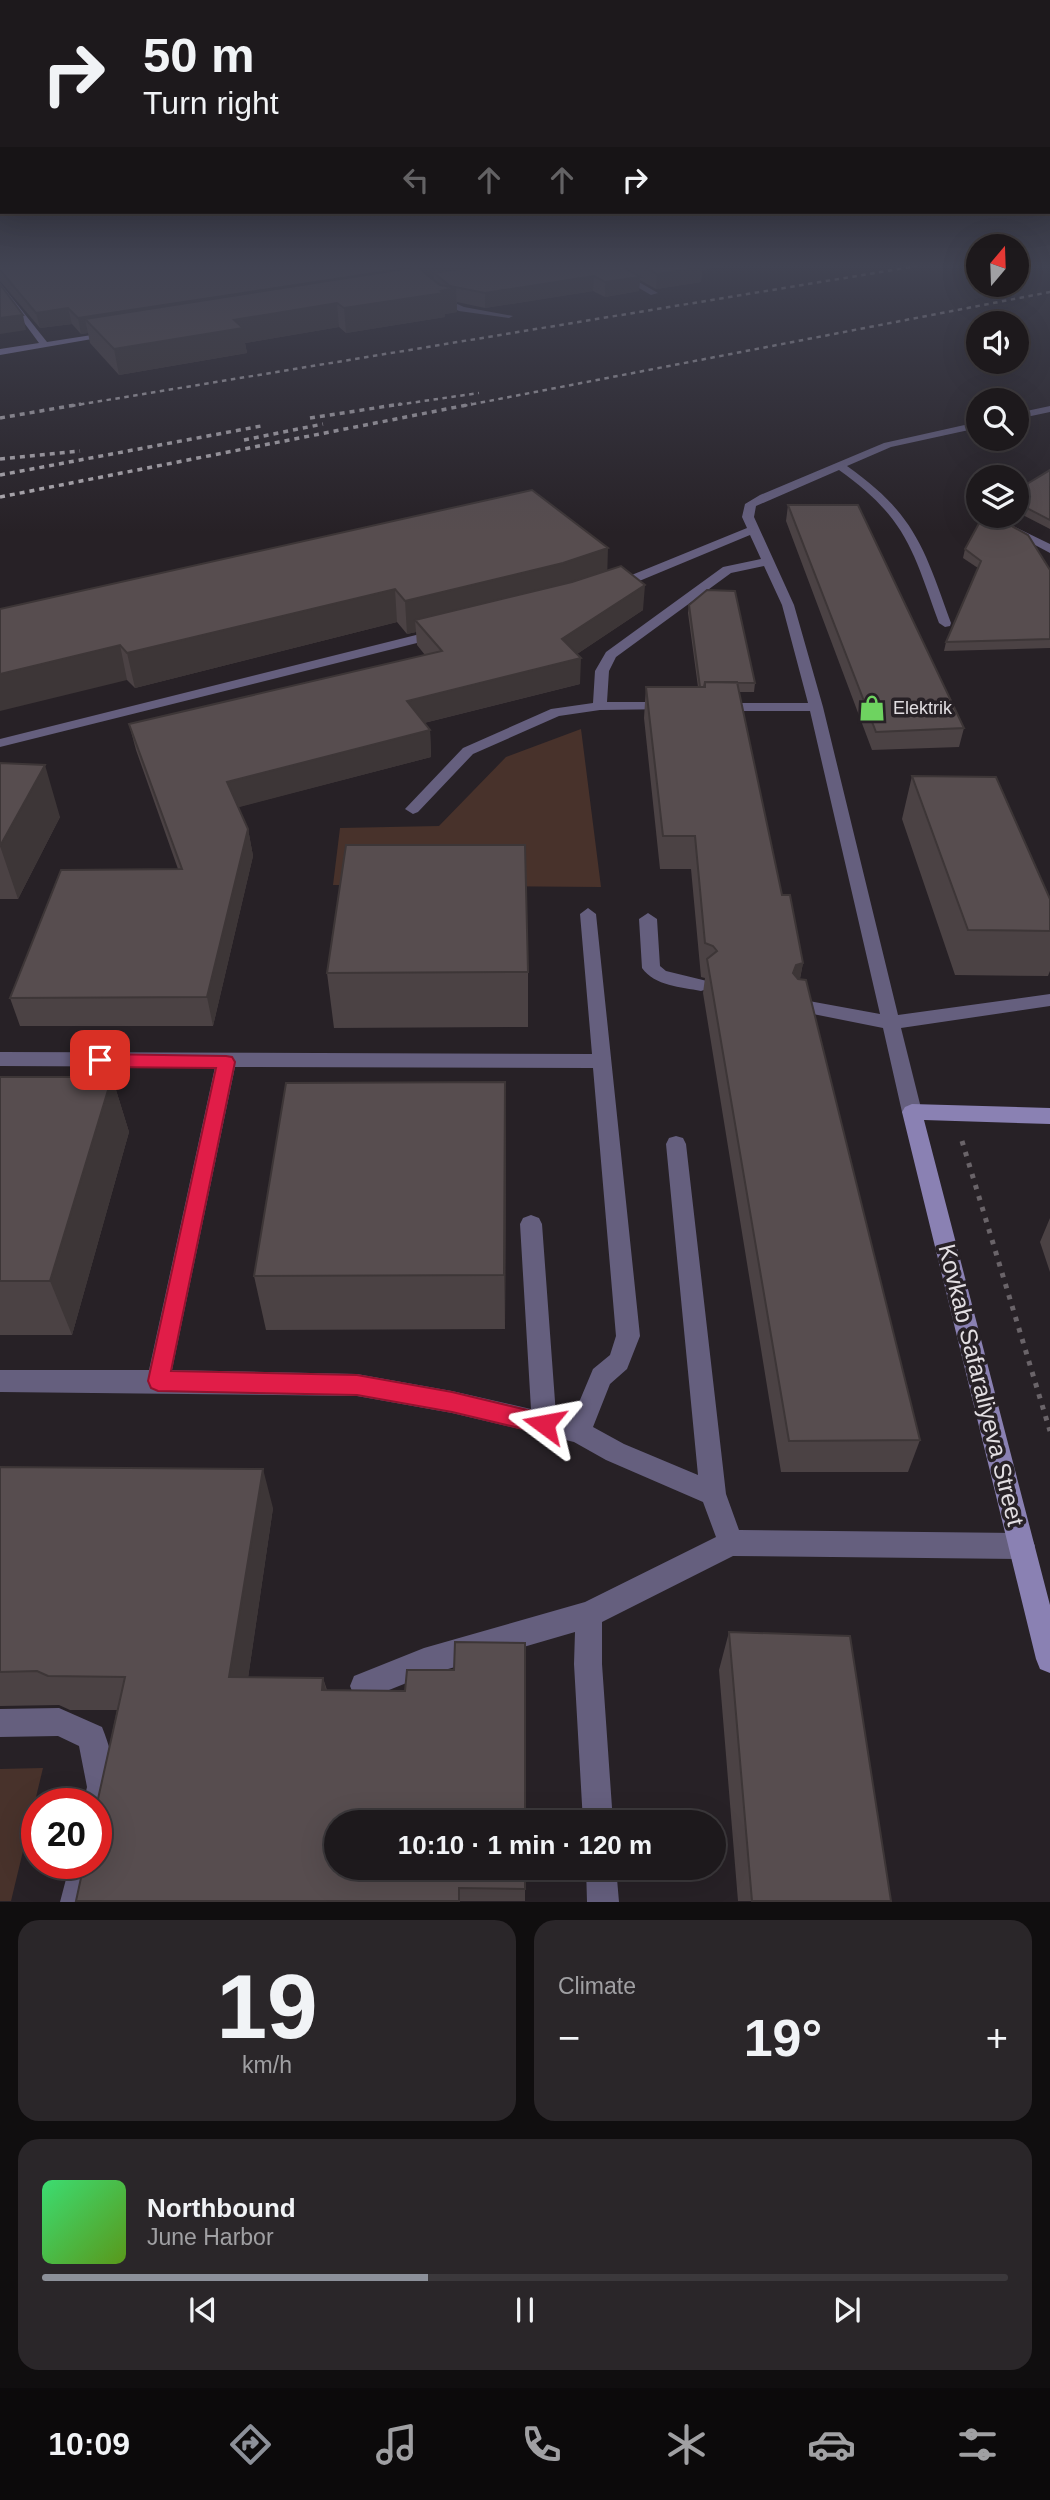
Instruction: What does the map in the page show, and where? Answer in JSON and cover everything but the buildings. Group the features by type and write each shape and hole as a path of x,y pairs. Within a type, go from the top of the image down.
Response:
{"main road":[{"path":"912,1112 1050,1116"},
{"name":"Kovkab Safaraliyeva Street","path":"912,1112 1050,1659"}],"lane":[{"path":"1029,413 1050,409"},
{"path":"912,1112 816,707 788,606 748,517 751,504 839,465 888,445 966,428"},
{"path":"839,465 876,492 900,517 921,557 945,623"},
{"path":"1012,528 1050,549"},
{"path":"598,592 652,573 755,529"},
{"path":"600,706 602,671 611,655 727,570 769,561"},
{"path":"0,743 459,628"},
{"path":"412,808 468,751 556,712 600,706 681,706"},
{"path":"708,706 816,707"},
{"path":"579,1432 601,1377 619,1362 628,1336 588,914"},
{"path":"648,919 651,968 660,976 701,985"},
{"path":"798,1005 891,1023 1050,1000"},
{"path":"0,1059 226,1062 601,1061"},
{"path":"158,1381 226,1062"},
{"path":"676,1144 713,1494 731,1543"},
{"path":"531,1224 544,1424"},
{"path":"0,1381 357,1385 452,1402 579,1432 615,1452 713,1494"},
{"path":"364,1686 424,1662 589,1614 731,1543 1021,1546"},
{"path":"589,1614 588,1664 597,1810"},
{"path":"0,1723 59,1722 92,1737 102,1788"},
{"path":"76,1902 81,1879"},
{"path":"602,1880 603,1902"}],"path":[{"path":"954,1114 1050,1431"}],"shaded area":[{"path":"581,729 601,887 333,885 340,828 439,826 506,757"},
{"path":"43,1768 38,1788 21,1788 21,1859 11,1901 0,1901 0,1769"}],"railway":[{"path":"71,406 381,355"},
{"path":"463,406 727,355"},
{"path":"389,406 479,393"},
{"path":"0,418 81,404"},
{"path":"310,418 401,404"},
{"path":"0,497 472,404"},
{"path":"244,440 323,424"},
{"path":"0,475 261,426"},
{"path":"0,459 80,451"}],"place":[{"name":"Elektrik","path":"872,708"}],"route":[{"path":"100,1060 226,1062 158,1381 357,1385 452,1402 544,1424"}]}
